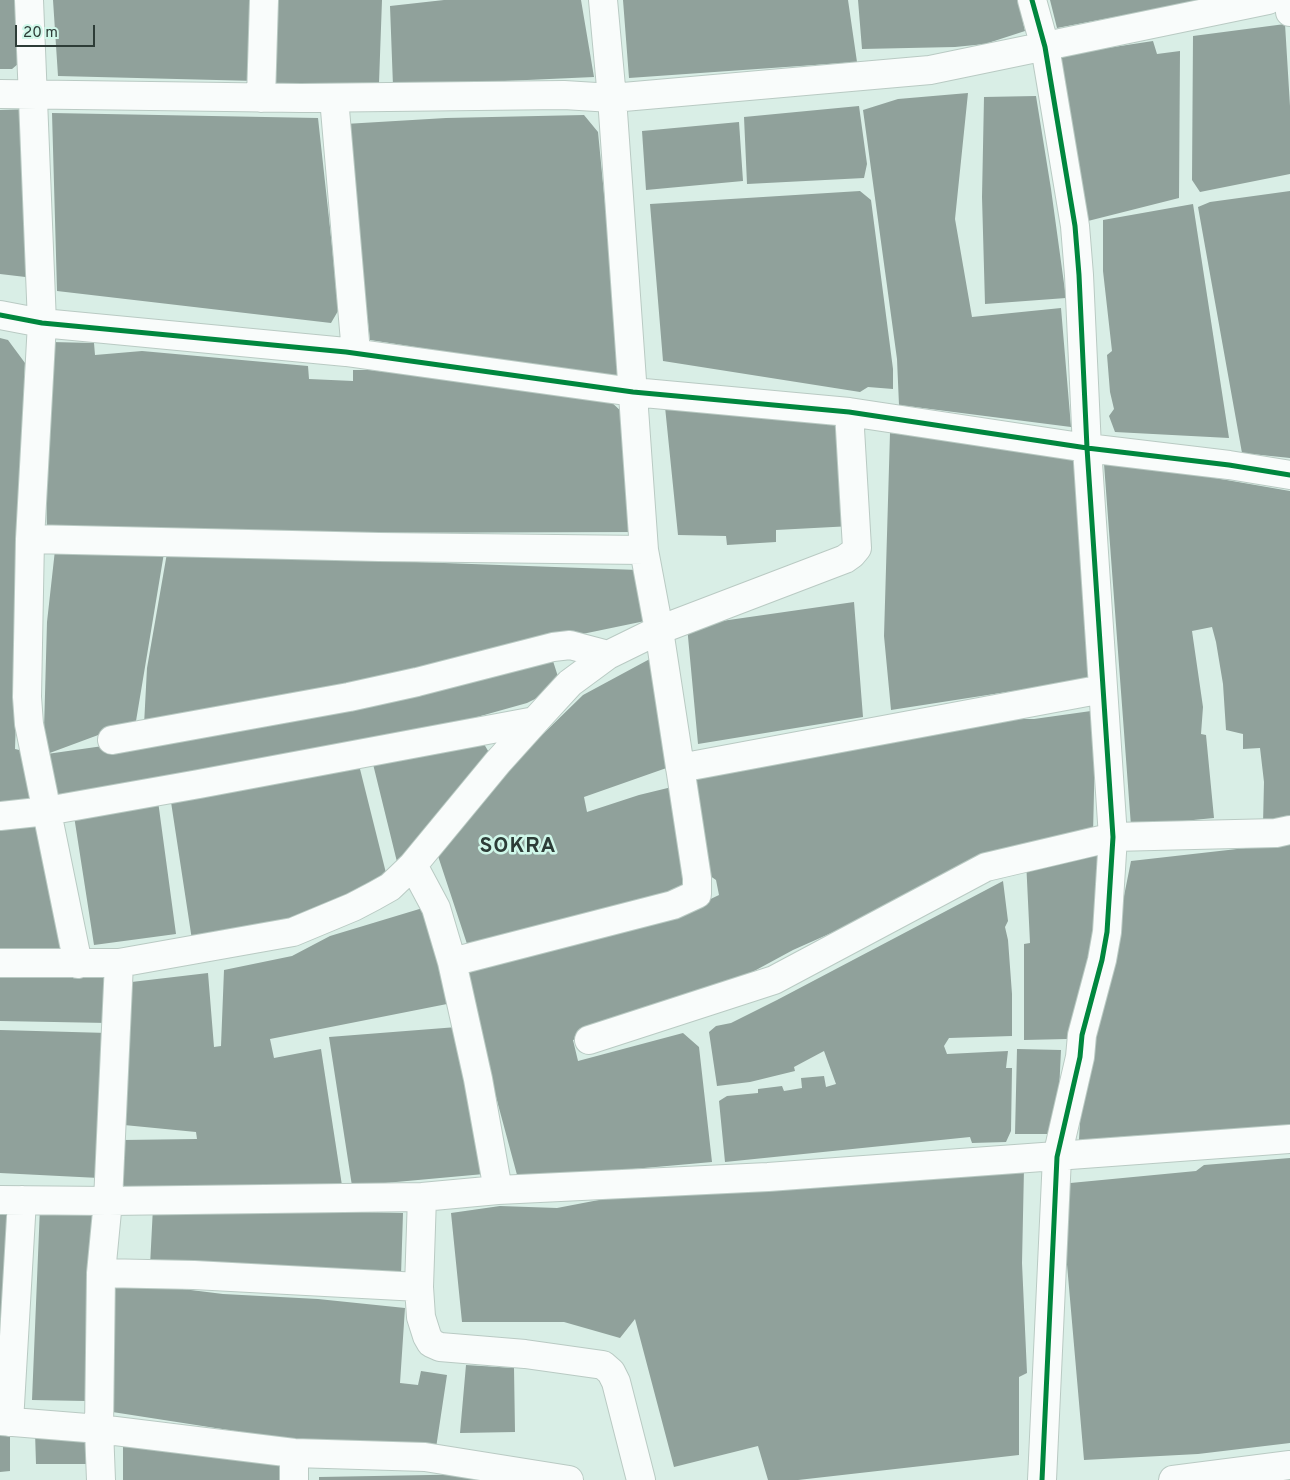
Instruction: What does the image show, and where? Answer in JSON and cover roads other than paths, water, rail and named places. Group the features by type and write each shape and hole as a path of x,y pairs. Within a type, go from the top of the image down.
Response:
{"street":[{"path":"29,0 42,323 30,539 28,706 29,724 78,964"},
{"path":"261,98 264,0"},
{"path":"452,962 673,905 697,894 697,878 659,630 644,550 612,98 603,0"},
{"path":"1032,0 1045,47 1075,226 1087,448 1113,837 1107,932 1102,960 1082,1035 1080,1058 1057,1157 1042,1480"},
{"path":"0,94 261,98 564,95 612,98 930,70 1268,0"},
{"path":"1289,0 1290,12"},
{"path":"334,98 356,353"},
{"path":"0,315 42,323 356,353 633,392 849,412 1087,448 1229,465 1290,475"},
{"path":"0,963 119,963 293,932 353,906 390,887 413,866 498,762 570,683 608,655 659,630 845,559 852,554 857,548 849,412"},
{"path":"30,539 378,547 644,550"},
{"path":"112,740 359,695 554,647 570,645 608,655"},
{"path":"680,768 1103,689"},
{"path":"0,816 47,811 535,721"},
{"path":"589,1040 774,980 986,867 1113,837 1276,833 1290,830"},
{"path":"413,866 436,908 452,962 478,1079 498,1190"},
{"path":"101,1480 99,1429 101,1274 108,1201 119,963"},
{"path":"569,1480 426,1457 294,1453 99,1429 4,1421 11,1200 108,1201 422,1197 498,1190 768,1177 1290,1139"},
{"path":"422,1197 418,1287 422,1317 431,1343 440,1347 525,1354 603,1365 611,1372 616,1382 641,1480"},
{"path":"101,1274 194,1275 418,1287"},
{"path":"294,1453 294,1480"},
{"path":"1173,1480 1290,1465"}],"district":[{"name":"SOKRA","path":"518,848"}]}
